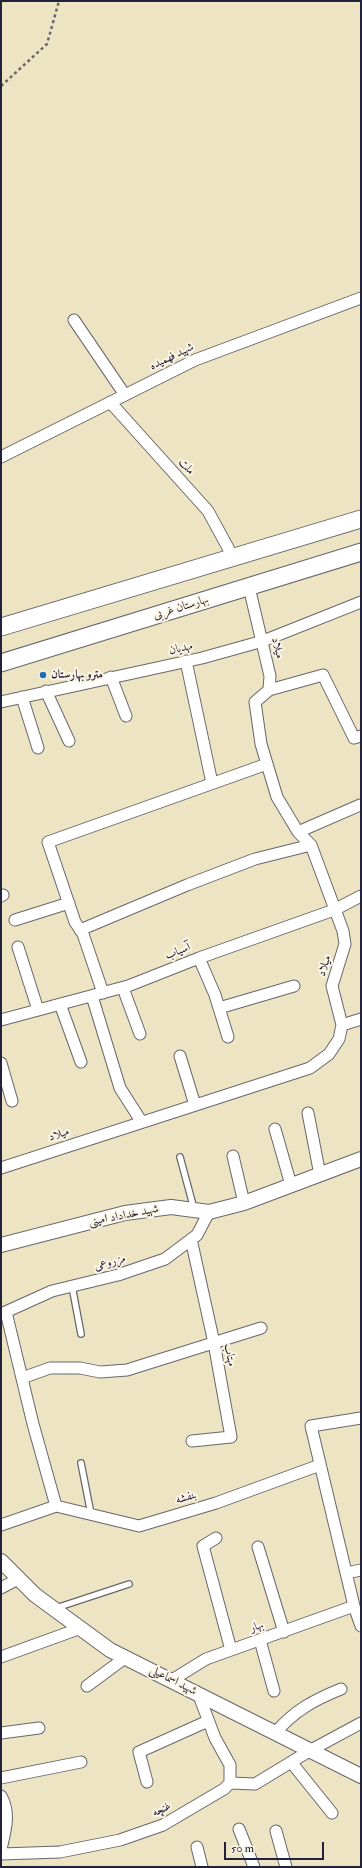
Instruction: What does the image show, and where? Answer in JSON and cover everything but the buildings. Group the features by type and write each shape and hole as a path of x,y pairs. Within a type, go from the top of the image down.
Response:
{"main road":[{"path":"1,627 361,519"},
{"name":"بهارستان غربی","path":"1,663 361,552"}],"street":[{"name":"شهید فهمیده","path":"1,457 195,360 361,298"},
{"path":"74,320 125,395"},
{"name":"ملت","path":"110,402 208,511 233,557"},
{"name":"میلاد","path":"1,1168 310,1068 329,1054 339,1039 342,1025 332,986 345,944 343,931 334,910 319,862 311,845 298,832 277,797 261,744 255,702 269,690 270,676 249,587"},
{"name":"مهدیان","path":"1,702 186,661 262,641 361,602"},
{"path":"186,661 212,783"},
{"path":"269,690 322,675 354,738 361,736"},
{"path":"111,677 126,716"},
{"path":"46,692 68,741"},
{"path":"22,697 38,748"},
{"path":"103,993 80,930 75,922 68,903 48,842 267,764"},
{"path":"298,832 360,805"},
{"path":"80,930 187,884 255,859 311,845"},
{"name":"آسیاب","path":"1,1020 123,988 200,958 334,910 361,896"},
{"path":"15,920 68,903"},
{"path":"18,947 38,1010"},
{"path":"200,958 219,1008 228,1037"},
{"path":"219,1008 294,986"},
{"path":"123,988 140,1034"},
{"path":"92,996 120,1088 141,1122"},
{"path":"60,1004 81,1062"},
{"path":"342,1025 361,1019"},
{"path":"180,1056 195,1105"},
{"path":"1,1063 12,1101"},
{"path":"308,1114 320,1174"},
{"path":"275,1129 291,1185"},
{"path":"233,1156 244,1203"},
{"name":"شهید خداداد امینی","path":"1,1245 125,1213 171,1207 209,1212 244,1203 361,1159"},
{"name":"مزروعی","path":"4,1313 52,1291 118,1275 165,1259 197,1235 209,1212"},
{"name":"مهتاب","path":"191,1239 214,1343 231,1437 192,1441"},
{"path":"1,1525 56,1506 4,1313"},
{"path":"22,1378 50,1368 80,1368 100,1372 127,1370 261,1328"},
{"path":"361,1418 311,1426 354,1606 361,1626"},
{"name":"بنفشه","path":"56,1506 139,1526 216,1503 320,1465"},
{"path":"216,1538 203,1546 231,1650"},
{"path":"258,1547 284,1632"},
{"name":"شهید اسماعیلی","path":"1,1562 35,1595 110,1650 361,1776"},
{"path":"346,1573 361,1570"},
{"path":"1,1588 18,1579"},
{"name":"بهار","path":"172,1680 206,1659 354,1606"},
{"path":"1,1657 80,1628"},
{"path":"260,1640 274,1691"},
{"path":"87,1686 126,1657"},
{"path":"275,1733 290,1717 318,1699 341,1689"},
{"path":"198,1693 215,1738 230,1764 230,1783 255,1784 311,1750 361,1723"},
{"path":"147,1782 139,1752 208,1721"},
{"path":"1,1733 39,1728"},
{"path":"1,1778 81,1762"},
{"path":"291,1762 332,1813"},
{"name":"غنچه","path":"1,1854 60,1852 120,1840 163,1825 212,1797 230,1783"},
{"path":"1,1796 4,1801 8,1817 1,1849"},
{"path":"239,1829 254,1867"},
{"path":"276,1831 286,1867"},
{"path":"197,1847 202,1867"}],"lane":[{"path":"180,1157 194,1210"},
{"path":"72,1286 80,1334"},
{"path":"81,1463 91,1514"},
{"path":"54,1609 129,1584"}],"path":[{"path":"1,86 47,44 59,1"}],"place":[{"name":"مترو بهارستان","path":"43,675"}]}
